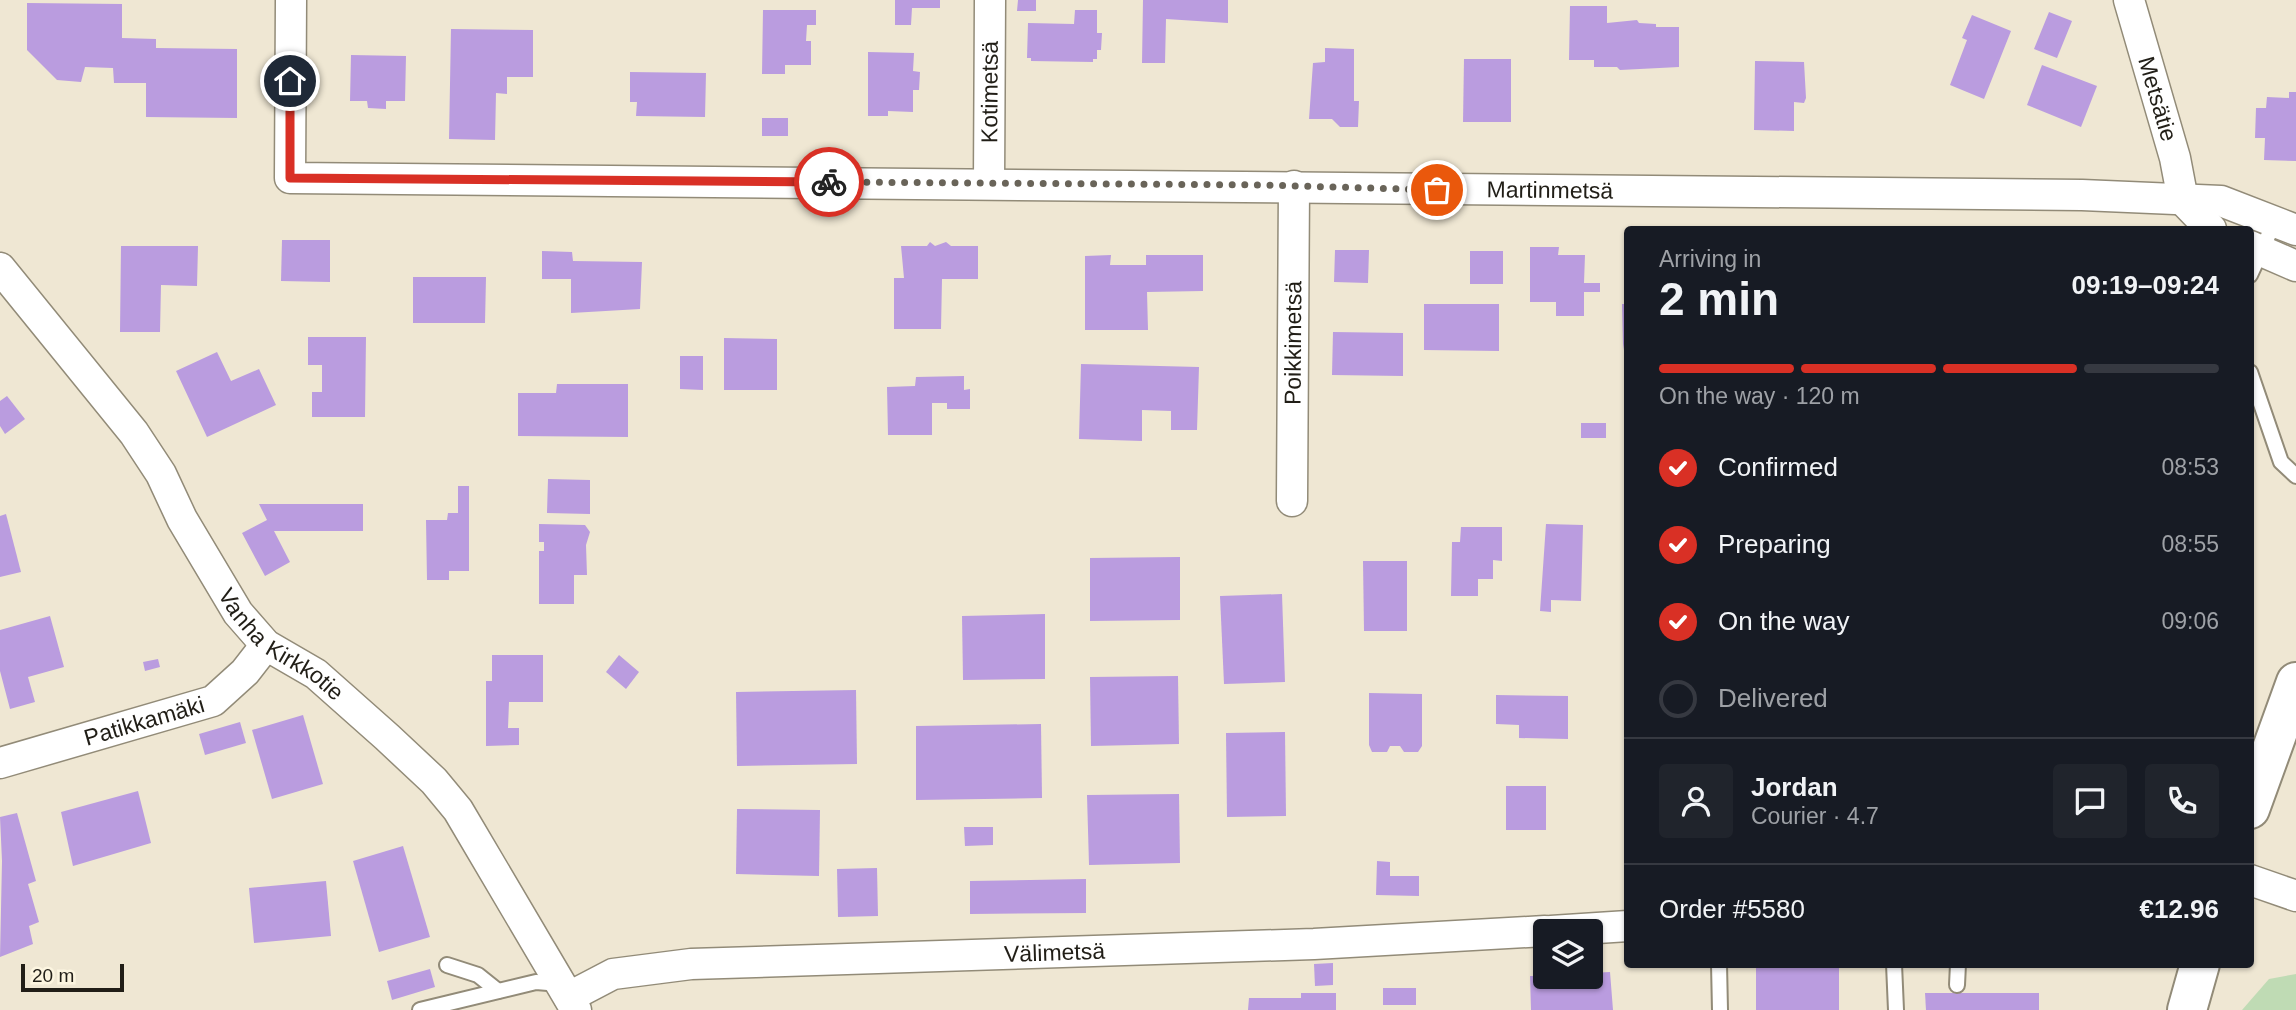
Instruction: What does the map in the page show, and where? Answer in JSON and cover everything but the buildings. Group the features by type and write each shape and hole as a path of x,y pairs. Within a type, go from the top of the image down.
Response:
{"main road":[{"path":"2254,798 2296,682"},
{"path":"2187,1010 2199,968"}],"street":[{"name":"Martinmetsä","path":"291,0 290,178 2082,195 2221,201 2286,225"},
{"name":"Kotimetsä","path":"989,183 990,0"},
{"name":"Metsätie","path":"2129,0 2175,158 2183,200"},
{"name":"Poikkimetsä","path":"1292,500 1294,186"},
{"path":"2183,200 2208,226"},
{"path":"2254,257 2296,266"},
{"name":"Vanha Kirkkotie","path":"0,268 134,433 161,474 182,519 233,604 266,645 316,674 433,781 458,810 569,997"},
{"name":"Patikkamäki","path":"0,763 213,701 245,672 266,645"},
{"path":"2254,881 2296,896"},
{"path":"1603,928 1624,926"},
{"name":"Välimetsä","path":"569,997 613,974 691,964 1314,944 1533,932"}],"lane":[{"path":"2254,257 2286,225"},
{"path":"2254,384 2281,463 2296,476"},
{"path":"447,965 478,975 498,991"},
{"path":"1719,968 1720,1010"},
{"path":"1894,968 1896,1010"},
{"path":"1957,985 1958,968"},
{"path":"420,1010 536,982 569,997"}],"green space":[{"path":"2296,974 2296,1010 2242,1010 2269,979"}],"way so far":[{"path":"829,182 1264,185 1437,190"}],"route":[{"path":"290,81 290,178 829,182"}]}
